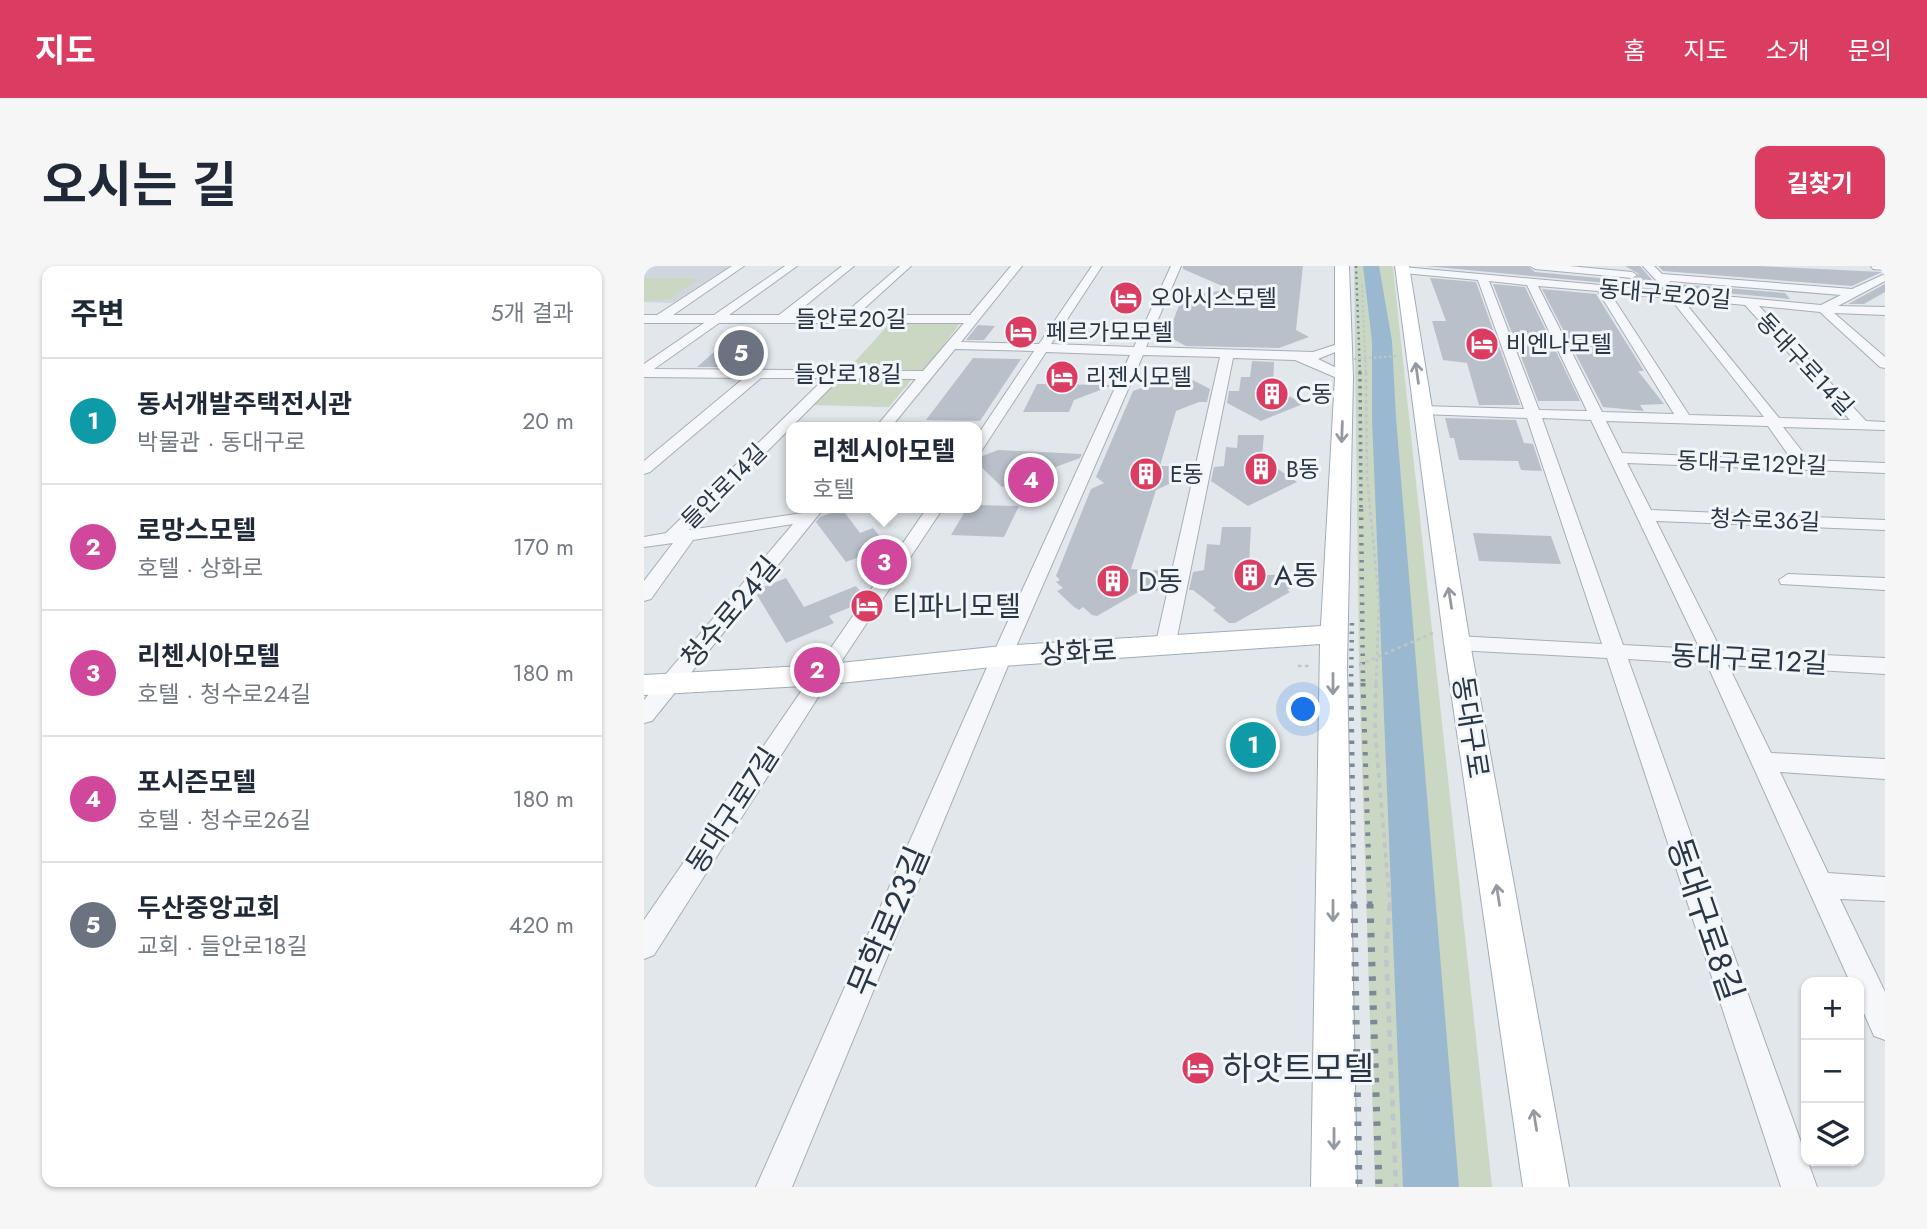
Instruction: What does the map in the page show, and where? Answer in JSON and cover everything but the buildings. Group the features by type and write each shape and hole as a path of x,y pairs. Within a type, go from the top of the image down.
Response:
{"main road":[{"path":"1878,266 1885,266"},
{"name":"동대구로","path":"1403,268 1422,410 1445,638 1546,1187"},
{"path":"1334,1187 1332,666 1336,634 1352,274"},
{"name":"상화로","path":"657,684 821,675 1002,656 1336,634"}],"street":[{"path":"660,319 739,266"},
{"path":"646,373 716,319 792,266"},
{"path":"782,319 849,266"},
{"path":"846,319 906,266"},
{"path":"887,422 1017,266"},
{"path":"982,440 1097,266"},
{"name":"무학로23길","path":"774,1187 1002,656 1176,266"},
{"path":"1535,266 1854,293"},
{"path":"1648,266 1676,295 1676,299 1804,465"},
{"name":"동대구로20길","path":"1403,268 1823,309 1885,311"},
{"path":"1482,277 1533,413 1614,651"},
{"path":"1885,277 1823,309 1885,364"},
{"path":"1531,282 1714,657 1885,1025"},
{"path":"1602,289 1684,418"},
{"name":"동대구로14길","path":"1748,302 1862,425"},
{"name":"들안로20길","path":"644,318 973,319"},
{"path":"951,345 1314,356 1347,361"},
{"path":"1165,647 1227,354"},
{"path":"1296,356 1318,363 1347,361"},
{"name":"들안로18길","path":"646,373 926,375"},
{"path":"644,469 757,374"},
{"name":"들안로14길","path":"790,422 837,374"},
{"name":"동대구로14길","path":"1422,410 1885,426"},
{"name":"들안로14길","path":"679,537 786,427"},
{"name":"동대구로12안길","path":"1618,458 1885,468"},
{"name":"들안로14길","path":"644,542 812,513"},
{"name":"청수로24길","path":"657,684 812,513"},
{"path":"821,675 932,513"},
{"name":"청수로36길","path":"1646,515 1885,525"},
{"path":"644,595 679,537"},
{"path":"1788,580 1885,584"},
{"name":"동대구로12길","path":"1445,638 1614,651 1885,666"},
{"name":"동대구로8길","path":"1614,651 1799,1187"},
{"name":"동대구로7길","path":"644,945 821,675"},
{"path":"644,715 657,684"},
{"path":"1763,762 1885,769"},
{"path":"1820,885 1885,889"}],"path":[{"path":"1352,274 1365,310 1370,530 1379,603 1375,731 1390,904 1387,962 1396,1187"},
{"path":"1347,361 1399,356"},
{"path":"1359,665 1445,638"}],"shaded area":[{"path":"644,266 730,266 673,303 644,302"}],"green space":[{"path":"1354,266 1393,268 1492,1187 1375,1187 1359,665"},
{"path":"644,278 697,280 670,299 644,301"},
{"path":"892,321 961,322 925,370 848,369"},
{"path":"839,377 912,379 889,407 812,405"}],"waterway":[{"path":"1371,266 1382,341 1384,418 1431,1187"}],"railway":[{"path":"1356,266 1360,374"},
{"path":"1360,372 1361,511"},
{"path":"1361,509 1363,685"},
{"path":"1351,684 1352,623"},
{"path":"1363,683 1370,906"},
{"path":"1351,684 1354,906"},
{"path":"1354,904 1359,1187"},
{"path":"1370,904 1379,1187"}],"place":[{"name":"오아시스모텔","path":"1126,298"},
{"name":"페르가모모텔","path":"1021,332"},
{"name":"비엔나모텔","path":"1482,344"},
{"name":"두산중앙교회","path":"741,353"},
{"name":"리젠시모텔","path":"1062,377"},
{"name":"C동","path":"1272,394"},
{"name":"B동","path":"1261,469"},
{"name":"E동","path":"1146,474"},
{"name":"포시즌모텔","path":"1031,480"},
{"name":"리첸시아모텔","path":"884,562"},
{"name":"A동","path":"1250,575"},
{"name":"D동","path":"1113,581"},
{"name":"티파니모텔","path":"867,606"},
{"name":"로망스모텔","path":"817,670"},
{"name":"동서개발주택전시관","path":"1253,745"},
{"name":"하얏트모텔","path":"1198,1068"}]}
